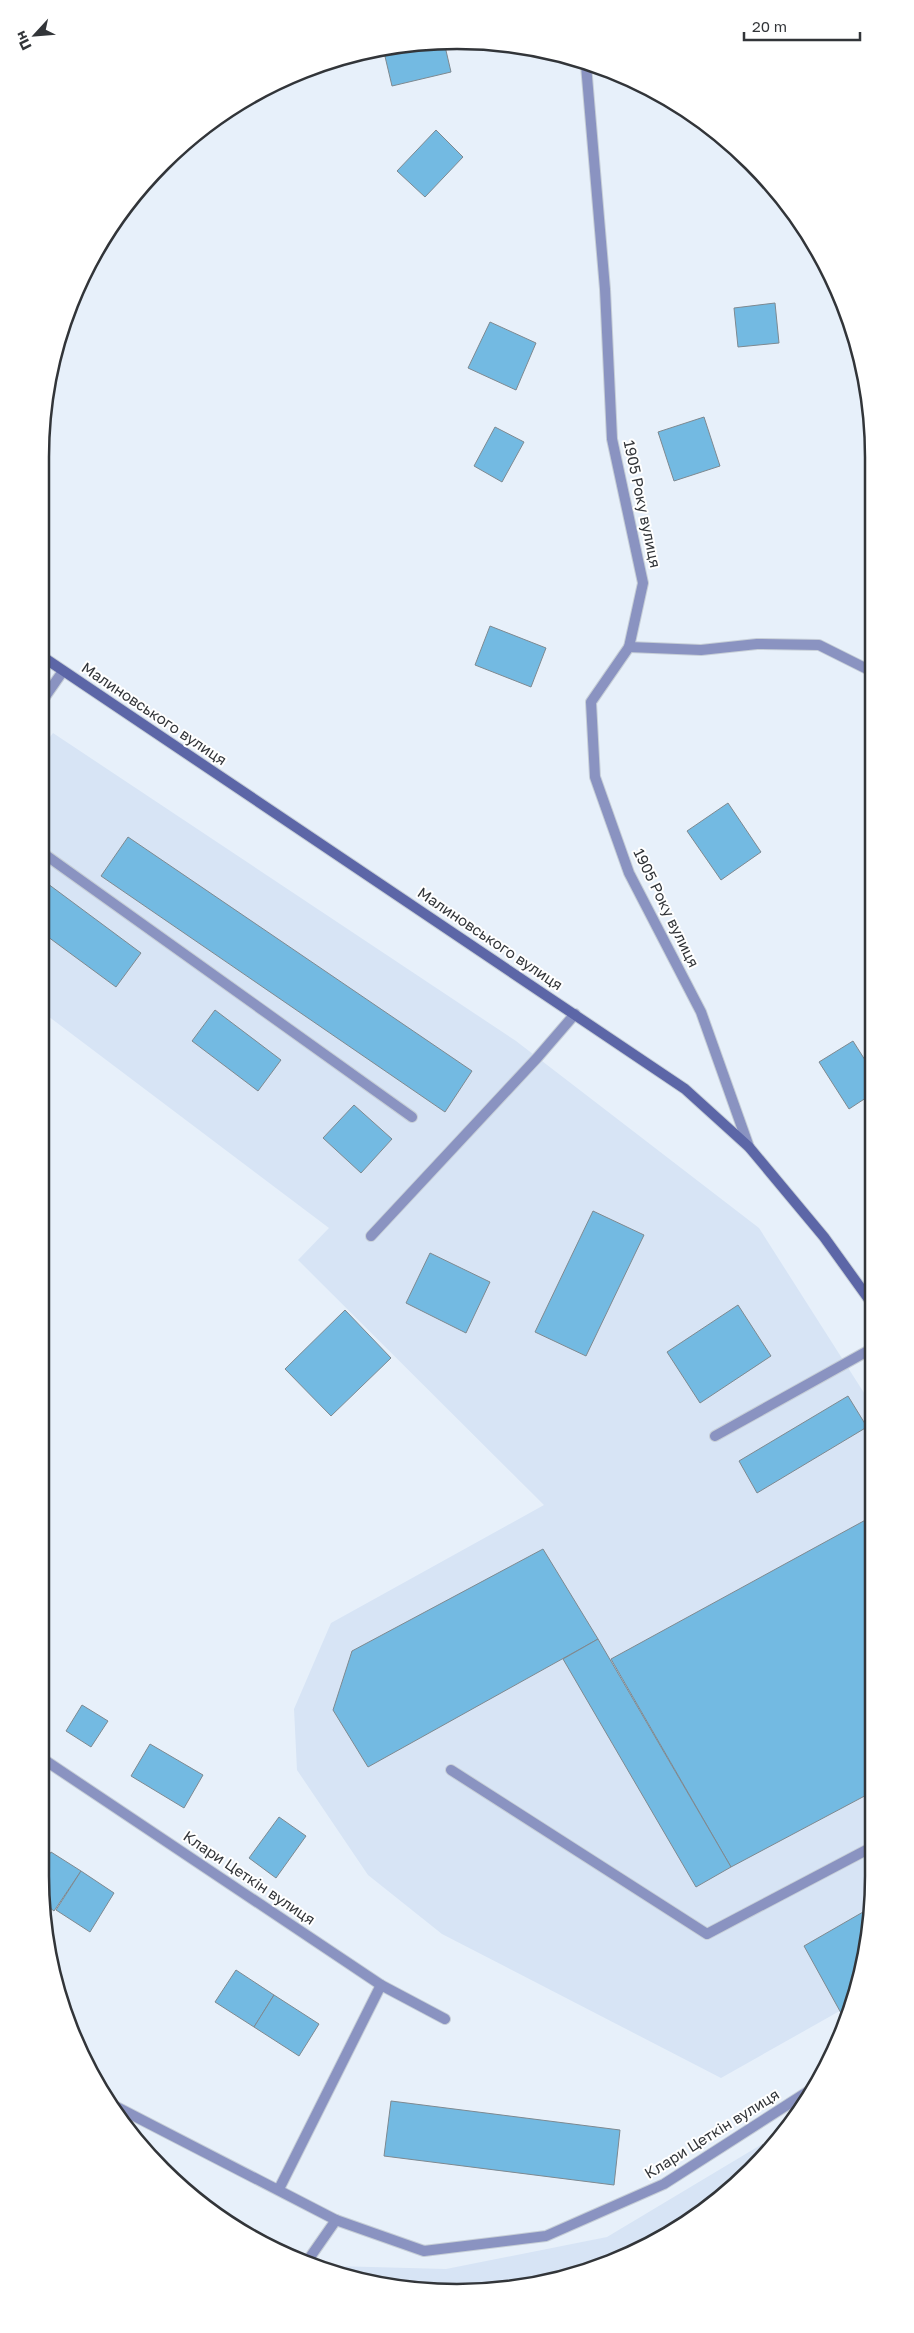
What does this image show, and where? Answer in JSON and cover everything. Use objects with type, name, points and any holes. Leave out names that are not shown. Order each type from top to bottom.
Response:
[{"type":"main road","name":"Малиновського вулиця","points":[[49,663],[685,1089],[749,1147],[824,1238],[865,1294]]},
{"type":"street","name":"1905 Року вулиця","points":[[586,70],[605,289],[612,439],[643,583],[629,647],[591,702],[595,777],[629,873],[701,1012],[749,1147]]},
{"type":"street","points":[[629,647],[701,650],[757,644],[819,645],[865,668]]},
{"type":"street","points":[[49,691],[63,671]]},
{"type":"street","points":[[49,857],[412,1117]]},
{"type":"street","points":[[371,1236],[537,1058],[575,1014]]},
{"type":"street","points":[[715,1436],[865,1352]]},
{"type":"street","name":"Клари Цеткін вулиця","points":[[49,1763],[381,1985],[445,2019]]},
{"type":"street","points":[[451,1770],[707,1934],[865,1851]]},
{"type":"street","points":[[279,2189],[381,1985]]},
{"type":"street","name":"Клари Цеткін вулиця","points":[[123,2110],[336,2220],[424,2251],[546,2236],[664,2184],[800,2096]]},
{"type":"street","points":[[310,2257],[336,2220]]},
{"type":"shaded area","points":[[53,733],[516,1041],[759,1228],[865,1394],[865,1876],[862,1929],[857,1956],[843,2009],[721,2078],[442,1934],[368,1875],[297,1770],[294,1709],[331,1623],[544,1505],[298,1260],[329,1228],[49,1017],[49,738]]},
{"type":"shaded area","points":[[768,2141],[746,2165],[726,2183],[684,2215],[638,2242],[588,2263],[510,2281],[457,2284],[404,2281],[337,2266],[446,2269],[607,2237]]},
{"type":"building","points":[[446,49],[451,72],[392,86],[385,56],[404,52]]},
{"type":"building","points":[[436,130],[463,157],[425,197],[397,171]]},
{"type":"building","points":[[775,303],[779,343],[738,347],[734,308]]},
{"type":"building","points":[[490,322],[536,343],[516,390],[468,368]]},
{"type":"building","points":[[704,417],[720,466],[674,481],[658,432]]},
{"type":"building","points":[[495,427],[524,442],[502,482],[474,466]]},
{"type":"building","points":[[490,626],[546,648],[531,687],[475,665]]},
{"type":"building","points":[[728,803],[761,852],[721,880],[687,831]]},
{"type":"building","points":[[128,837],[472,1071],[445,1112],[101,876]]},
{"type":"building","points":[[49,885],[141,953],[116,987],[49,938]]},
{"type":"building","points":[[215,1010],[281,1060],[258,1091],[192,1041]]},
{"type":"building","points":[[853,1041],[865,1060],[865,1099],[849,1109],[819,1062]]},
{"type":"building","points":[[354,1105],[392,1139],[361,1173],[323,1138]]},
{"type":"building","points":[[593,1211],[644,1235],[586,1356],[535,1332]]},
{"type":"building","points":[[430,1253],[490,1282],[466,1333],[406,1303]]},
{"type":"building","points":[[738,1305],[771,1356],[700,1403],[667,1352]]},
{"type":"building","points":[[345,1310],[391,1358],[331,1416],[285,1369]]},
{"type":"building","points":[[848,1396],[865,1424],[865,1428],[757,1493],[739,1461]]},
{"type":"building","points":[[865,1520],[865,1796],[731,1867],[611,1659]]},
{"type":"building","points":[[543,1549],[598,1639],[368,1767],[333,1710],[352,1651]]},
{"type":"building","points":[[598,1639],[731,1867],[696,1887],[563,1659]]},
{"type":"building","points":[[82,1705],[108,1721],[91,1747],[66,1731]]},
{"type":"building","points":[[150,1744],[203,1775],[184,1808],[131,1776]]},
{"type":"building","points":[[279,1817],[306,1836],[276,1878],[249,1858]]},
{"type":"building","points":[[51,1852],[81,1871],[54,1911],[50,1908],[49,1855]]},
{"type":"building","points":[[81,1871],[114,1893],[90,1932],[56,1910]]},
{"type":"building","points":[[863,1912],[857,1956],[842,2013],[841,2013],[804,1946]]},
{"type":"building","points":[[236,1970],[274,1995],[254,2027],[215,2002]]},
{"type":"building","points":[[274,1995],[319,2024],[299,2056],[254,2027]]},
{"type":"building","points":[[391,2101],[620,2130],[614,2185],[384,2156]]}]
